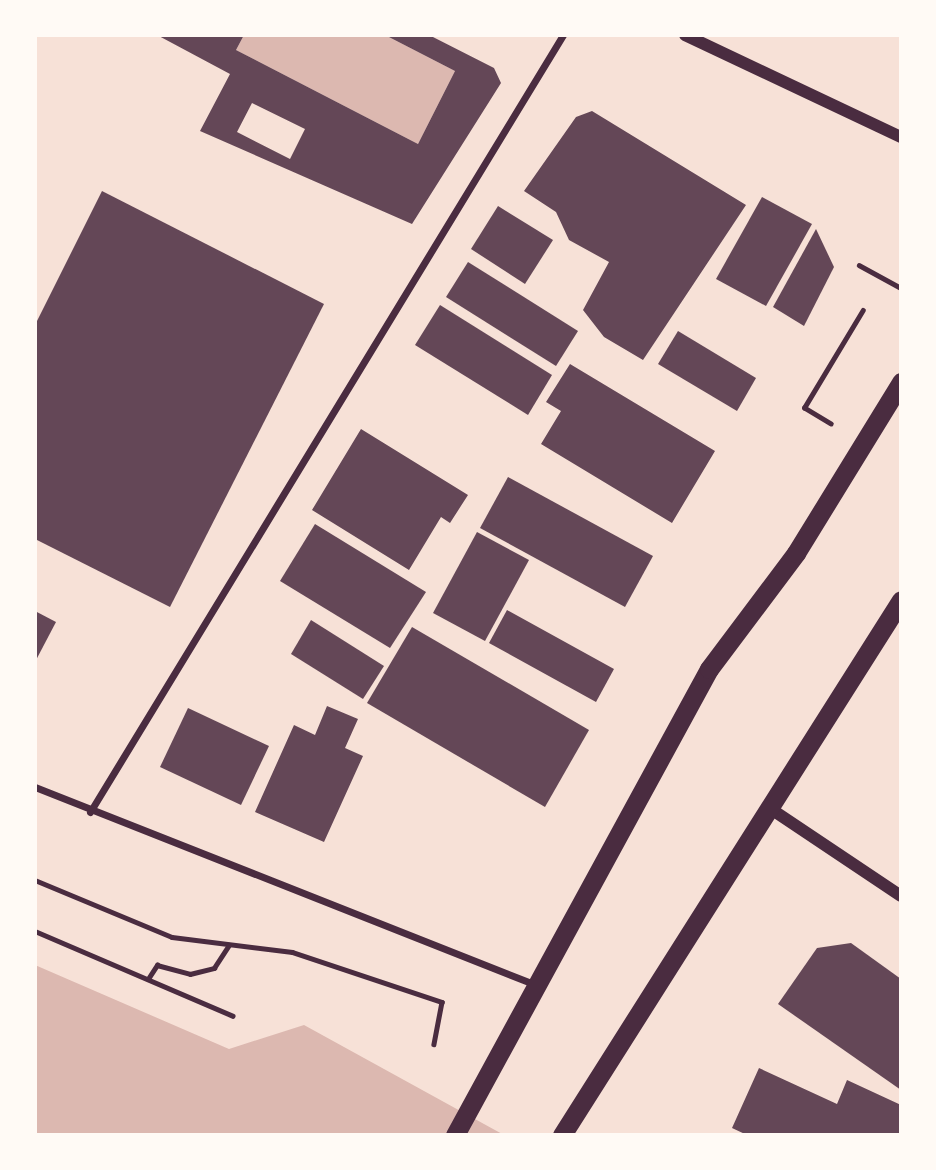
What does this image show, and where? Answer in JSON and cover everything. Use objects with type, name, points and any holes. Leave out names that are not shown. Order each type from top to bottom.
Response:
[{"type":"highway","points":[[455,1135],[540,986],[615,834],[709,669],[796,553],[901,382]]},
{"type":"highway","points":[[562,1135],[901,600]]},
{"type":"street","points":[[90,812],[563,35]]},
{"type":"street","points":[[685,35],[901,137]]},
{"type":"street","points":[[35,788],[90,812],[540,986]]},
{"type":"street","points":[[771,809],[901,896]]},
{"type":"path","points":[[859,265],[901,288]]},
{"type":"path","points":[[808,399],[863,310]]},
{"type":"path","points":[[35,880],[172,937],[292,952],[442,1002],[434,1044]]},
{"type":"path","points":[[35,931],[233,1016]]},
{"type":"path","points":[[148,979],[157,965],[190,974],[214,968],[229,944]]},
{"type":"shaded area","points":[[244,35],[385,35],[455,71],[418,144],[236,50]]},
{"type":"shaded area","points":[[35,965],[229,1049],[304,1025],[504,1135],[35,1135]]},
{"type":"building","points":[[157,35],[244,35],[236,50],[418,144],[455,71],[385,35],[429,35],[494,68],[501,83],[412,224],[200,131],[230,74]],"holes":[[[252,103],[305,129],[290,159],[237,132]]]},
{"type":"building","points":[[592,111],[746,205],[643,360],[604,337],[583,310],[609,262],[569,240],[556,212],[524,191],[576,117]]},
{"type":"building","points":[[102,191],[324,304],[170,607],[35,539],[35,325]]},
{"type":"building","points":[[762,197],[812,224],[766,306],[716,279]]},
{"type":"building","points":[[498,206],[553,240],[525,284],[471,249]]},
{"type":"building","points":[[816,229],[834,267],[804,326],[773,307]]},
{"type":"building","points":[[468,262],[578,331],[556,366],[446,297]]},
{"type":"building","points":[[440,305],[552,375],[528,415],[415,345]]},
{"type":"building","points":[[678,331],[756,378],[737,411],[658,364]]},
{"type":"building","points":[[570,364],[715,451],[672,523],[541,444],[561,411],[546,402]]},
{"type":"building","points":[[361,429],[468,495],[450,523],[441,517],[409,570],[312,510]]},
{"type":"building","points":[[508,477],[653,556],[625,607],[480,528]]},
{"type":"building","points":[[315,524],[426,592],[390,648],[280,581]]},
{"type":"building","points":[[477,532],[529,560],[485,641],[433,613]]},
{"type":"building","points":[[507,610],[614,669],[596,702],[489,643]]},
{"type":"building","points":[[35,611],[56,622],[35,662]]},
{"type":"building","points":[[311,620],[384,666],[363,699],[291,654]]},
{"type":"building","points":[[412,627],[589,730],[545,807],[367,703]]},
{"type":"building","points":[[327,706],[358,719],[345,748],[363,756],[324,842],[255,812],[294,725],[315,735]]},
{"type":"building","points":[[188,708],[269,746],[241,805],[160,767]]},
{"type":"building","points":[[851,943],[901,979],[901,1090],[778,1004],[817,948]]},
{"type":"building","points":[[759,1068],[837,1104],[847,1080],[901,1105],[901,1135],[747,1135],[732,1128]]}]
